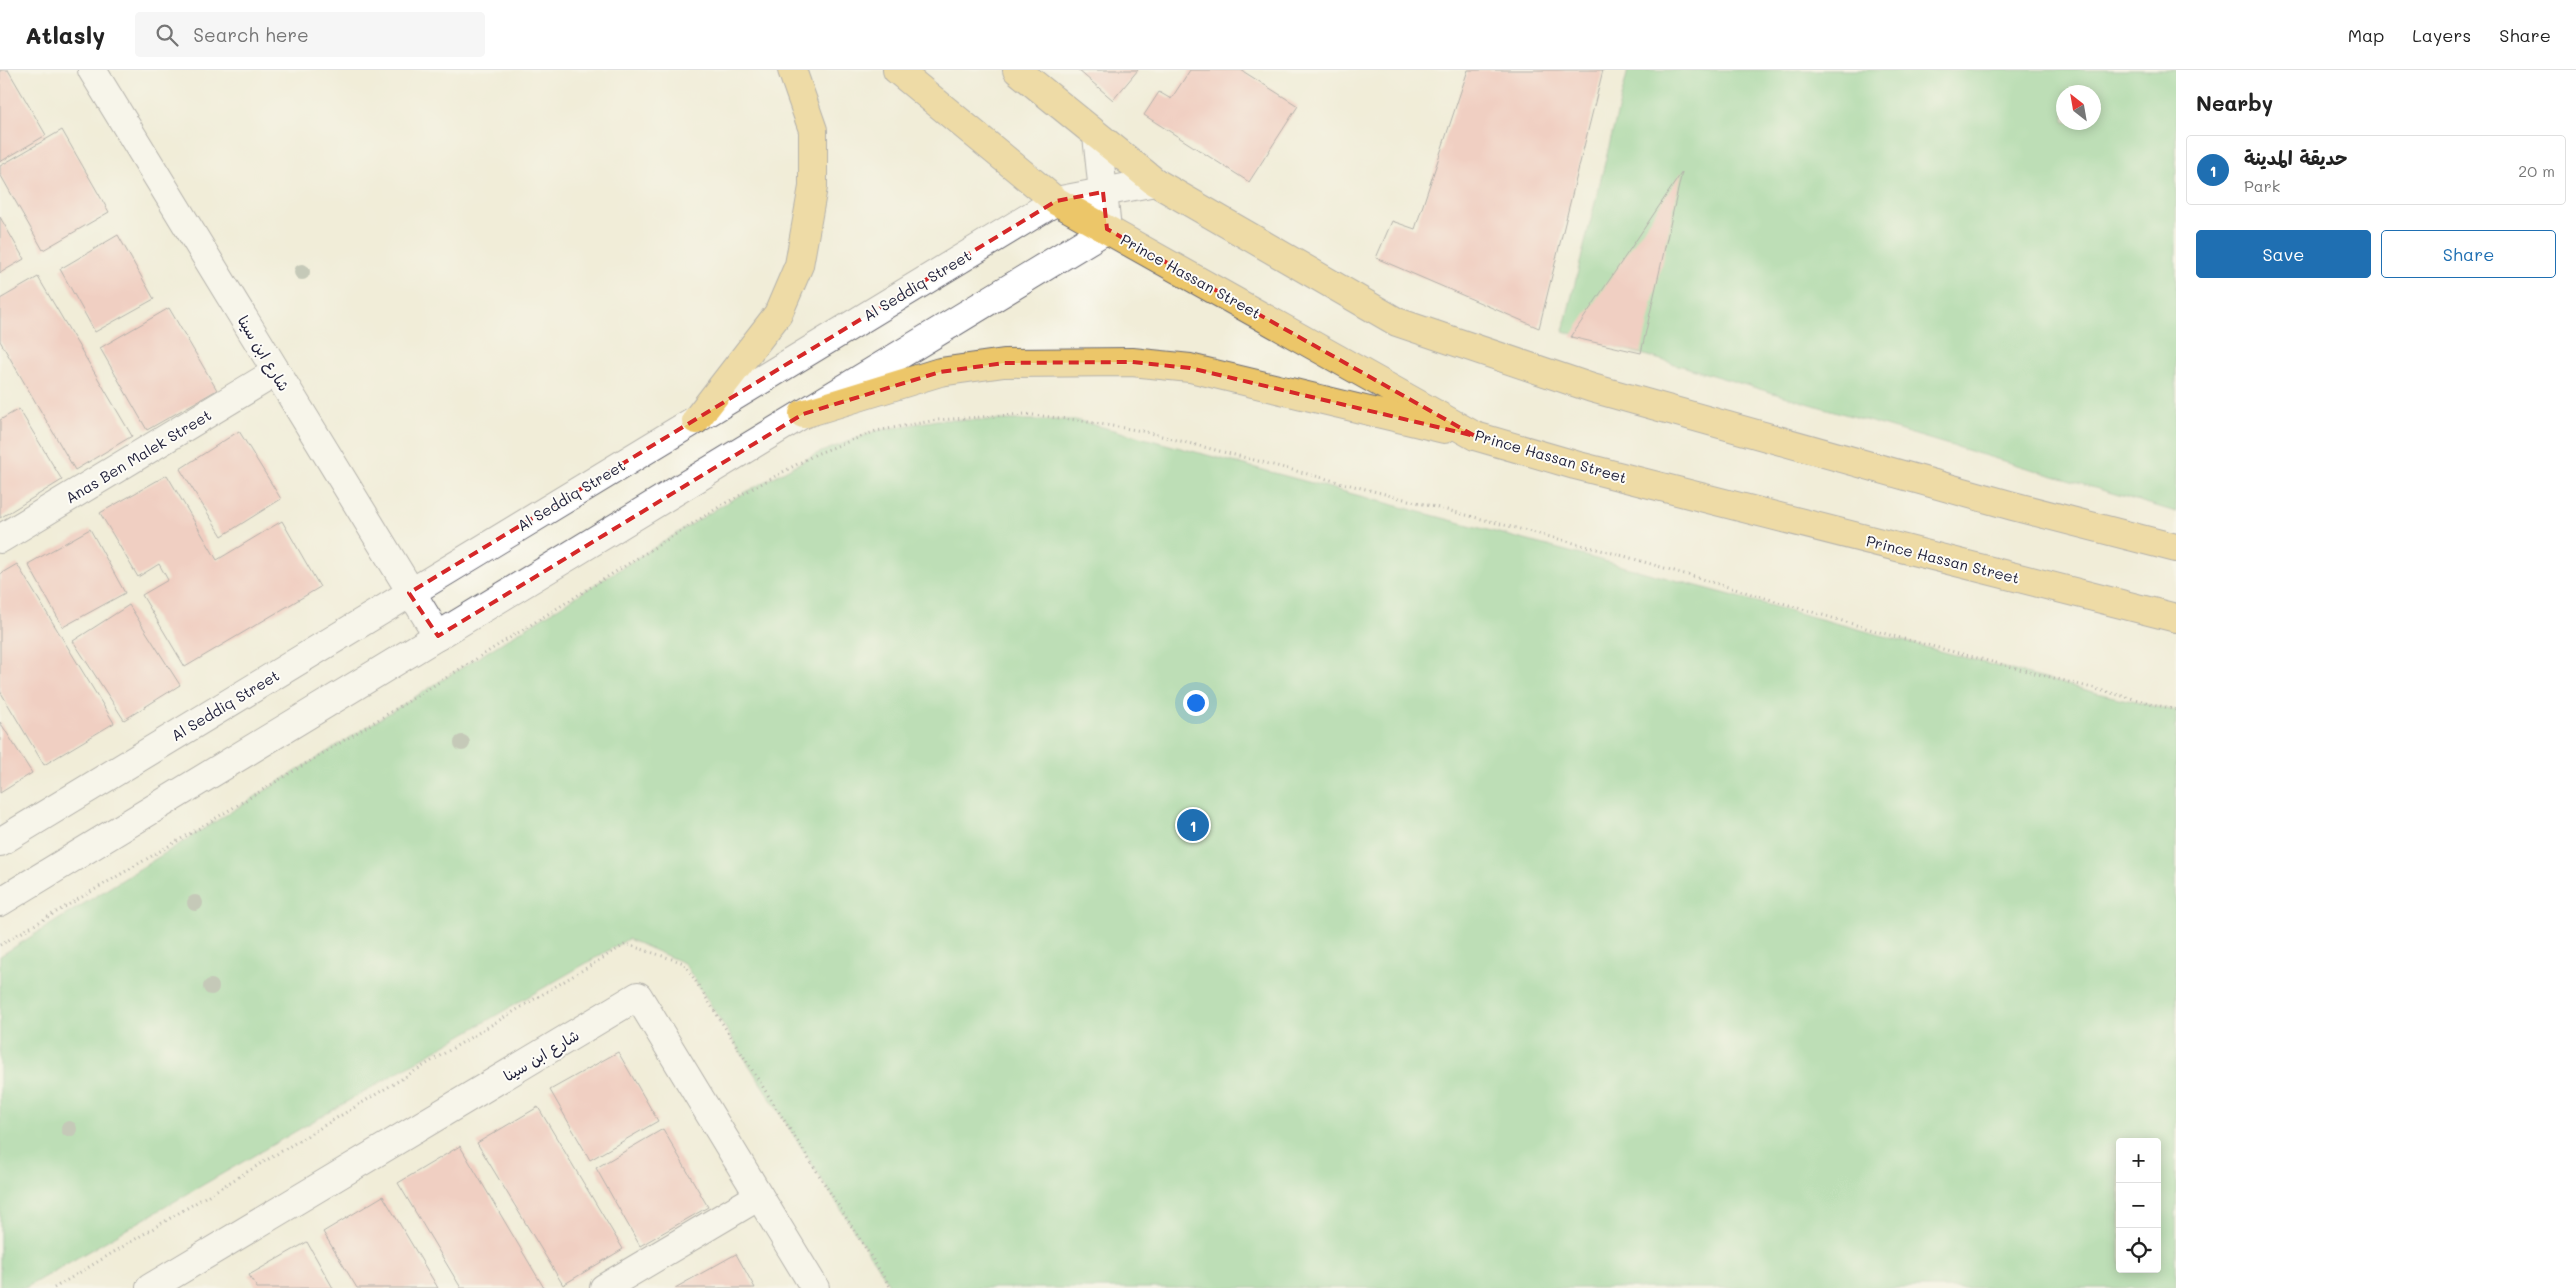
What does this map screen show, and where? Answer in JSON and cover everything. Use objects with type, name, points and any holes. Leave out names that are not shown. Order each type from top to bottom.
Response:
[{"type":"main road","points":[[696,420],[778,314],[799,265],[813,187],[812,130],[792,70]]},
{"type":"main road","name":"Prince Hassan Street","points":[[897,70],[1056,201],[1476,436],[1584,467],[2176,618]]},
{"type":"main road","points":[[1017,70],[1155,182],[1397,322],[1592,388],[2013,506],[2176,548]]},
{"type":"main road","points":[[802,414],[940,372],[1004,363],[1132,362],[1190,368],[1476,436]]},
{"type":"street","name":"شارع ابن سينا","points":[[92,70],[409,592],[438,636]]},
{"type":"street","points":[[0,902],[1108,229],[1097,136]]},
{"type":"street","name":"Al Seddiq Street","points":[[0,842],[1056,201],[1155,182]]},
{"type":"street","name":"Anas Ben Malek Street","points":[[0,539],[276,372]]},
{"type":"street","name":"شارع ابن سينا","points":[[150,1288],[638,996],[815,1288]]},
{"type":"street","points":[[604,1288],[759,1196]]},
{"type":"path","points":[[0,945],[208,823],[404,704],[724,504],[816,454],[876,431],[937,420],[1025,414],[1076,420],[1142,432],[1624,556],[1893,636],[2176,710]]},
{"type":"highlighted area","points":[[1103,192],[1107,229],[1475,436],[1190,368],[1132,362],[1004,363],[940,372],[803,414],[438,636],[409,593],[1056,201]]},
{"type":"green space","points":[[1628,70],[2176,70],[2176,512],[1563,331]]},
{"type":"green space","points":[[937,420],[1076,420],[2101,694],[2176,711],[2176,1288],[891,1288],[684,963],[628,939],[25,1288],[0,1288],[0,956],[724,504],[816,454],[876,431]]},
{"type":"building","points":[[0,70],[8,70],[46,135],[0,162]]},
{"type":"building","points":[[1078,70],[1138,70],[1113,100]]},
{"type":"building","points":[[1190,70],[1241,70],[1298,106],[1249,182],[1144,115],[1159,92],[1171,99]]},
{"type":"building","points":[[1468,70],[1603,70],[1539,328],[1376,258],[1392,221],[1415,229]]},
{"type":"building","points":[[62,130],[109,212],[43,250],[0,174],[0,166]]},
{"type":"building","points":[[1682,172],[1641,353],[1571,337]]},
{"type":"building","points":[[0,217],[24,259],[0,273]]},
{"type":"building","points":[[118,235],[154,299],[95,332],[60,269]]},
{"type":"building","points":[[38,277],[132,436],[75,470],[0,341],[0,299]]},
{"type":"building","points":[[169,308],[217,390],[147,430],[100,348]]},
{"type":"building","points":[[19,409],[62,480],[0,518],[0,420]]},
{"type":"building","points":[[239,431],[281,499],[222,536],[180,469]]},
{"type":"building","points":[[167,475],[217,560],[282,521],[320,587],[185,667],[142,595],[168,580],[159,564],[138,577],[100,513]]},
{"type":"building","points":[[90,529],[125,593],[63,627],[28,564]]},
{"type":"building","points":[[17,564],[114,723],[44,765],[0,691],[0,574]]},
{"type":"building","points":[[129,605],[180,685],[124,720],[73,641]]},
{"type":"building","points":[[0,722],[32,773],[0,793]]},
{"type":"building","points":[[618,1052],[658,1121],[590,1160],[550,1090]]},
{"type":"building","points":[[538,1107],[623,1249],[563,1285],[477,1143]]},
{"type":"building","points":[[663,1129],[708,1207],[640,1246],[596,1168]]},
{"type":"building","points":[[460,1146],[544,1288],[461,1288],[398,1183]]},
{"type":"building","points":[[383,1196],[438,1288],[357,1288],[323,1232]]},
{"type":"building","points":[[307,1242],[333,1288],[257,1288],[249,1275]]},
{"type":"building","points":[[736,1254],[755,1288],[675,1288]]},
{"type":"place","name":"حديقة المدينة","points":[[1193,825]]}]
